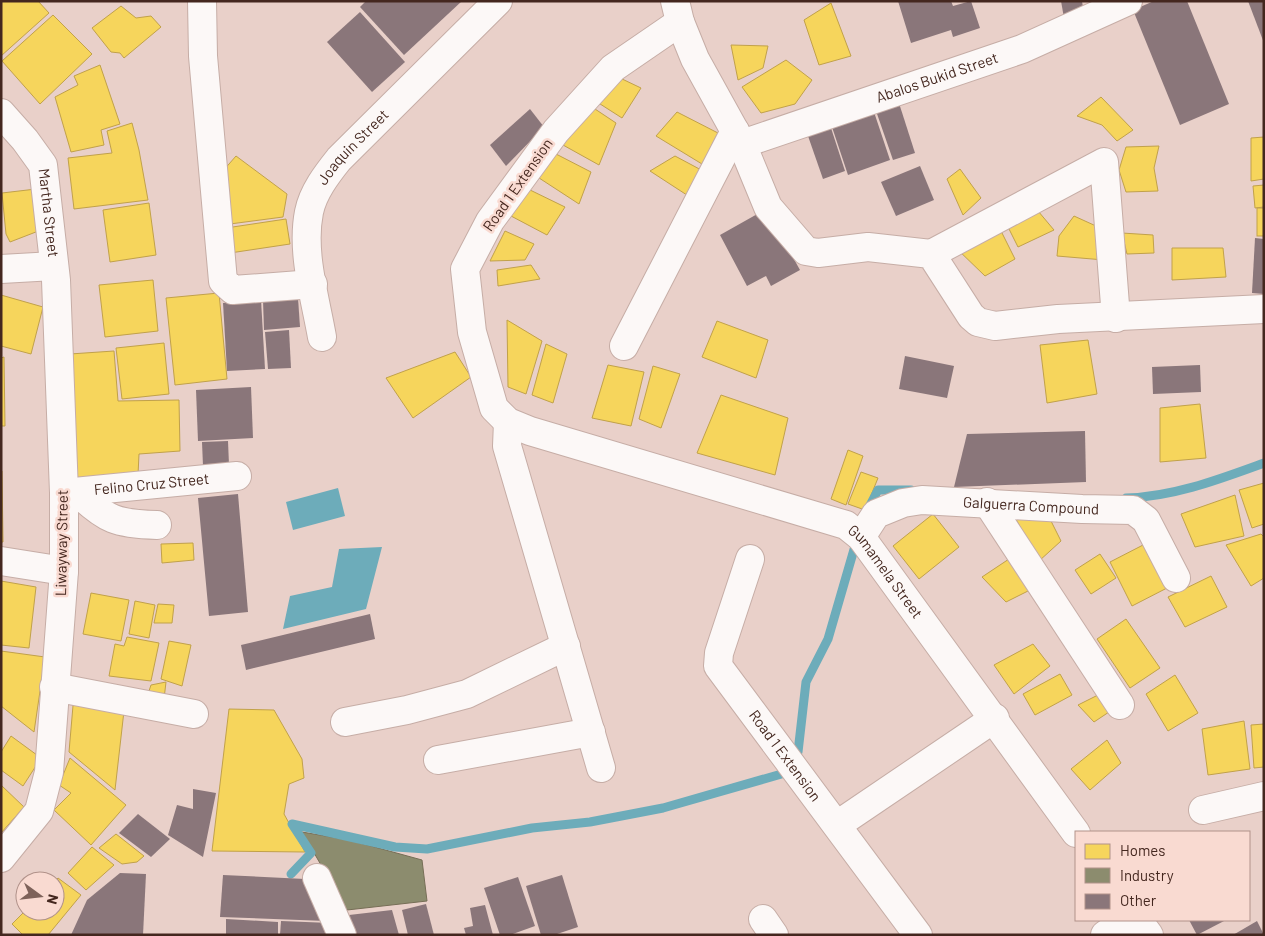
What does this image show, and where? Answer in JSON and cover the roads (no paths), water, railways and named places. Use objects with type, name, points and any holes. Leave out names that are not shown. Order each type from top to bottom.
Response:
[{"type":"street","points":[[202,1],[203,56],[223,281],[233,290],[313,284]]},
{"type":"street","name":"Joaquin Street","points":[[322,337],[306,239],[309,210],[322,181],[339,158],[498,1]]},
{"type":"street","name":"Abalos Bukid Street","points":[[738,138],[1022,50],[1128,1]]},
{"type":"street","points":[[677,12],[695,59],[738,138],[768,207],[806,251],[818,253],[868,247],[931,254],[1104,162],[1116,318]]},
{"type":"street","name":"Road 1 Extension","points":[[508,422],[494,408],[472,332],[465,269],[490,221],[556,131],[613,68],[677,12]]},
{"type":"street","name":"Martha Street","points":[[1,113],[25,140],[43,165],[54,266]]},
{"type":"street","points":[[624,346],[738,138]]},
{"type":"street","points":[[931,254],[971,316],[978,322],[995,326],[1058,319],[1116,318],[1264,309]]},
{"type":"street","points":[[1,269],[54,266]]},
{"type":"street","name":"Liwayway Street","points":[[1,858],[39,812],[49,772],[70,492],[54,266]]},
{"type":"street","points":[[508,422],[507,446],[601,768]]},
{"type":"street","name":"Gumamela Street","points":[[508,422],[530,431],[846,525],[861,537],[954,666],[995,718],[1075,832]]},
{"type":"street","name":"Felino Cruz Street","points":[[70,492],[237,476]]},
{"type":"street","points":[[70,492],[103,516],[132,525],[157,525]]},
{"type":"street","name":"Galguerra Compound","points":[[861,537],[876,514],[903,503],[922,500],[1133,510],[1146,520],[1176,578]]},
{"type":"street","points":[[987,502],[1120,705]]},
{"type":"street","name":"Road 1 Extension","points":[[750,559],[719,653],[718,666],[918,935]]},
{"type":"street","points":[[1,561],[64,571]]},
{"type":"street","points":[[345,722],[406,710],[467,694],[566,646]]},
{"type":"street","points":[[54,687],[194,714]]},
{"type":"street","points":[[837,825],[995,718]]},
{"type":"street","points":[[438,760],[591,732]]},
{"type":"street","points":[[1203,810],[1264,796]]},
{"type":"street","points":[[317,878],[342,935]]},
{"type":"street","points":[[1105,935],[1125,921]]},
{"type":"street","points":[[1139,921],[1149,935]]},
{"type":"water","points":[[338,488],[345,516],[293,530],[286,502]]},
{"type":"water","points":[[382,547],[366,609],[283,629],[290,596],[332,587],[339,549]]},
{"type":"waterway","points":[[1126,498],[1179,491],[1264,463]]},
{"type":"waterway","points":[[867,511],[878,490],[911,490]]},
{"type":"waterway","points":[[798,752],[806,682],[828,639],[855,546]]},
{"type":"waterway","points":[[291,874],[311,853],[292,824],[395,847],[427,849],[532,828],[590,822],[663,808],[785,773]]}]
